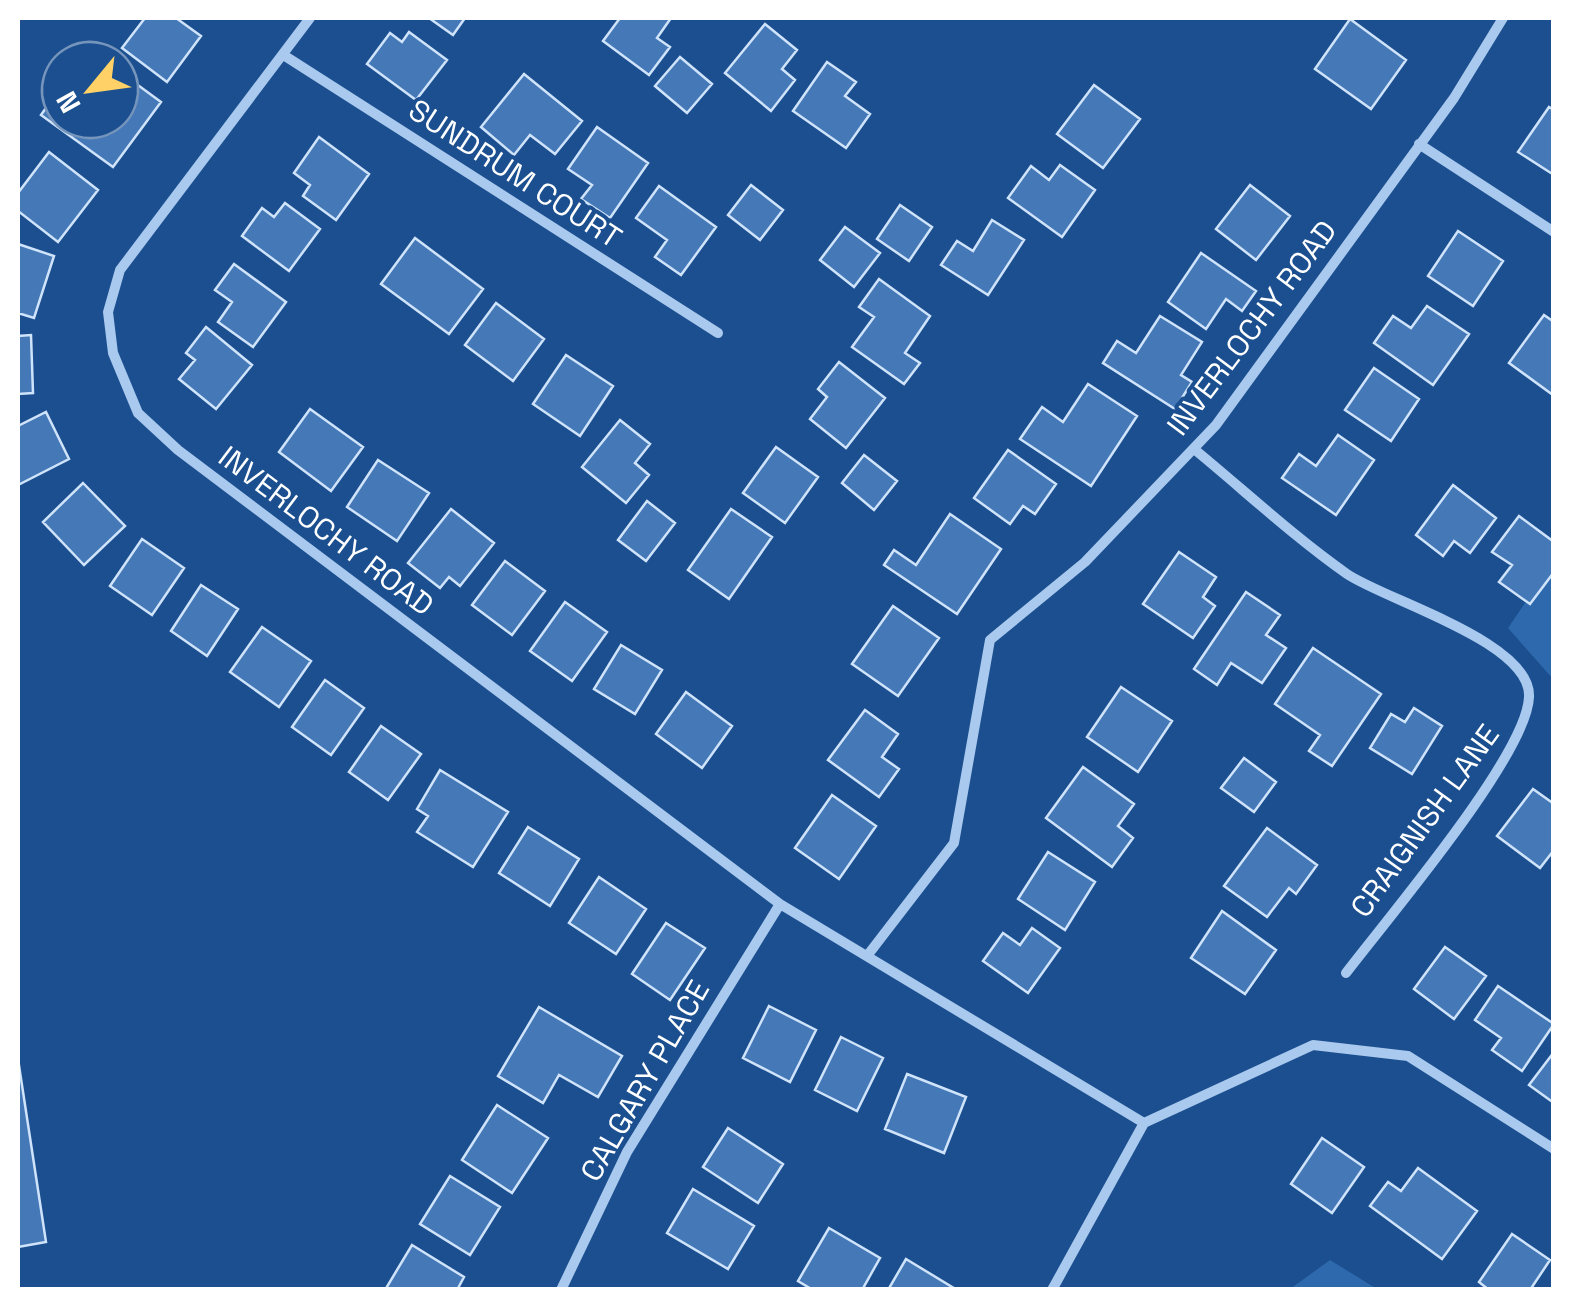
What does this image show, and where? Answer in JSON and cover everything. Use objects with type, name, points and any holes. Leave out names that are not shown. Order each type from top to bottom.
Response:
[{"type":"street","name":"INVERLOCHY ROAD","points":[[310,18],[120,270],[108,312],[113,353],[138,414],[178,450],[780,904],[1144,1123]]},
{"type":"street","name":"INVERLOCHY ROAD","points":[[867,956],[954,843],[990,640],[1085,562],[1216,425],[1454,98],[1504,18]]},
{"type":"street","name":"SUNDRUM COURT","points":[[285,56],[718,333]]},
{"type":"street","points":[[1419,144],[1554,232]]},
{"type":"street","name":"CRAIGNISH LANE","points":[[1194,448],[1349,576],[1478,638],[1520,670],[1530,694],[1523,728],[1491,780],[1346,973]]},
{"type":"street","name":"CALGARY PLACE","points":[[561,1290],[626,1152],[780,904]]},
{"type":"street","points":[[1052,1290],[1144,1123],[1313,1045],[1408,1056],[1554,1149]]},
{"type":"shaded area","points":[[1553,562],[1553,679],[1508,628]]},
{"type":"shaded area","points":[[1330,1260],[1377,1289],[1290,1289]]},
{"type":"building","points":[[145,18],[176,18],[201,36],[167,82],[140,62],[140,40],[128,40]]},
{"type":"building","points":[[429,18],[465,18],[453,35]]},
{"type":"building","points":[[620,18],[671,18],[657,38],[670,47],[649,75],[603,41]]},
{"type":"building","points":[[1350,19],[1406,60],[1371,109],[1315,69]]},
{"type":"building","points":[[765,24],[797,50],[782,69],[795,80],[771,111],[725,73]]},
{"type":"building","points":[[409,32],[447,60],[416,100],[367,64],[390,33],[402,42]]},
{"type":"building","points":[[680,57],[712,84],[687,113],[655,86]]},
{"type":"building","points":[[827,62],[856,82],[845,96],[870,114],[846,148],[793,111]]},
{"type":"building","points":[[524,74],[582,121],[555,154],[530,135],[514,155],[481,127]]},
{"type":"building","points":[[1094,85],[1140,119],[1103,168],[1057,134]]},
{"type":"building","points":[[140,87],[161,102],[140,130]]},
{"type":"building","points":[[1549,107],[1554,110],[1554,175],[1518,152]]},
{"type":"building","points":[[597,127],[648,163],[610,218],[581,199],[592,185],[568,169]]},
{"type":"building","points":[[319,137],[369,174],[336,220],[303,196],[310,185],[294,173]]},
{"type":"building","points":[[76,140],[133,140],[113,167]]},
{"type":"building","points":[[49,152],[98,190],[58,242],[18,211],[18,193]]},
{"type":"building","points":[[1060,165],[1095,190],[1062,237],[1008,198],[1031,166],[1049,180]]},
{"type":"building","points":[[751,185],[783,210],[760,240],[728,215]]},
{"type":"building","points":[[1250,185],[1290,216],[1256,260],[1216,229]]},
{"type":"building","points":[[659,186],[716,227],[681,275],[655,257],[667,240],[636,218]]},
{"type":"building","points":[[285,203],[320,229],[289,271],[242,236],[262,208],[274,217]]},
{"type":"building","points":[[900,205],[932,227],[909,261],[877,239]]},
{"type":"building","points":[[992,220],[1024,240],[988,295],[941,265],[957,241],[973,251]]},
{"type":"building","points":[[845,227],[880,253],[854,287],[820,260]]},
{"type":"building","points":[[1458,231],[1503,261],[1473,306],[1428,276]]},
{"type":"building","points":[[415,238],[483,289],[449,334],[381,284]]},
{"type":"building","points":[[18,244],[54,256],[34,318],[18,313]]},
{"type":"building","points":[[1201,253],[1256,291],[1242,311],[1226,299],[1206,329],[1168,302]]},
{"type":"building","points":[[234,264],[286,302],[253,347],[218,322],[232,302],[215,290]]},
{"type":"building","points":[[879,279],[930,316],[905,353],[920,363],[904,384],[852,347],[874,317],[859,307]]},
{"type":"building","points":[[496,303],[544,339],[513,381],[465,345]]},
{"type":"building","points":[[1427,306],[1469,334],[1433,385],[1374,343],[1393,316],[1411,328]]},
{"type":"building","points":[[1544,315],[1554,322],[1553,395],[1509,363]]},
{"type":"building","points":[[1160,316],[1202,342],[1181,375],[1192,382],[1175,409],[1103,363],[1117,341],[1136,353]]},
{"type":"building","points":[[206,327],[252,365],[216,409],[179,379],[195,360],[186,353]]},
{"type":"building","points":[[31,335],[33,393],[18,394],[18,336]]},
{"type":"building","points":[[566,355],[613,386],[580,436],[533,404]]},
{"type":"building","points":[[839,362],[885,398],[846,448],[810,419],[827,397],[818,389]]},
{"type":"building","points":[[1374,368],[1419,399],[1391,441],[1345,410]]},
{"type":"building","points":[[1088,384],[1137,416],[1091,486],[1020,439],[1042,407],[1063,422]]},
{"type":"building","points":[[310,409],[363,447],[331,491],[279,452]]},
{"type":"building","points":[[46,412],[69,459],[18,485],[18,426]]},
{"type":"building","points":[[620,420],[650,444],[635,463],[649,475],[626,503],[582,467]]},
{"type":"building","points":[[1338,435],[1374,460],[1336,515],[1282,478],[1299,454],[1316,466]]},
{"type":"building","points":[[776,447],[818,477],[785,523],[743,493]]},
{"type":"building","points":[[1008,450],[1056,484],[1035,514],[1023,506],[1010,524],[974,498]]},
{"type":"building","points":[[864,455],[897,481],[874,510],[842,483]]},
{"type":"building","points":[[378,460],[429,493],[397,541],[347,507]]},
{"type":"building","points":[[83,483],[125,526],[84,565],[43,522]]},
{"type":"building","points":[[1453,485],[1496,518],[1470,553],[1454,541],[1443,556],[1416,535]]},
{"type":"building","points":[[647,501],[675,523],[646,561],[618,540]]},
{"type":"building","points":[[451,509],[494,543],[460,586],[449,577],[440,588],[408,563]]},
{"type":"building","points":[[731,509],[772,537],[729,599],[688,570]]},
{"type":"building","points":[[950,514],[1001,549],[957,614],[884,565],[894,550],[916,565]]},
{"type":"building","points":[[1519,516],[1554,542],[1554,572],[1530,604],[1499,582],[1512,565],[1492,552]]},
{"type":"building","points":[[142,539],[184,568],[152,615],[110,586]]},
{"type":"building","points":[[1179,552],[1216,577],[1203,597],[1215,606],[1193,638],[1143,604]]},
{"type":"building","points":[[505,561],[545,591],[512,635],[472,605]]},
{"type":"building","points":[[201,585],[238,609],[207,656],[171,631]]},
{"type":"building","points":[[1246,592],[1280,615],[1266,635],[1286,648],[1262,683],[1231,663],[1217,685],[1194,669]]},
{"type":"building","points":[[565,602],[607,632],[572,681],[530,651]]},
{"type":"building","points":[[893,606],[939,638],[898,696],[852,664]]},
{"type":"building","points":[[262,627],[311,661],[279,707],[230,672]]},
{"type":"building","points":[[621,645],[662,670],[635,714],[594,689]]},
{"type":"building","points":[[1313,648],[1381,694],[1332,766],[1309,751],[1320,735],[1275,704]]},
{"type":"building","points":[[325,680],[364,708],[331,755],[292,727]]},
{"type":"building","points":[[1121,687],[1172,721],[1138,772],[1087,737]]},
{"type":"building","points":[[686,692],[732,726],[702,768],[656,734]]},
{"type":"building","points":[[1414,708],[1442,726],[1412,774],[1370,748],[1391,714],[1405,722]]},
{"type":"building","points":[[865,710],[898,734],[882,757],[899,769],[879,797],[828,760]]},
{"type":"building","points":[[381,726],[421,754],[388,800],[349,772]]},
{"type":"building","points":[[1244,758],[1276,782],[1254,812],[1221,788]]},
{"type":"building","points":[[1083,767],[1134,804],[1118,826],[1133,838],[1112,867],[1046,818]]},
{"type":"building","points":[[440,770],[508,812],[473,867],[417,832],[428,816],[417,809]]},
{"type":"building","points":[[1533,789],[1554,804],[1554,850],[1540,868],[1497,836]]},
{"type":"building","points":[[832,795],[876,826],[839,879],[795,848]]},
{"type":"building","points":[[528,827],[579,859],[550,906],[499,873]]},
{"type":"building","points":[[1267,828],[1317,865],[1296,894],[1289,888],[1267,917],[1224,886]]},
{"type":"building","points":[[1048,852],[1095,882],[1065,930],[1018,899]]},
{"type":"building","points":[[599,877],[646,909],[616,954],[569,923]]},
{"type":"building","points":[[1222,911],[1276,950],[1245,994],[1191,958]]},
{"type":"building","points":[[666,923],[705,948],[670,1000],[632,974]]},
{"type":"building","points":[[1032,928],[1060,948],[1028,993],[983,961],[1003,933],[1020,945]]},
{"type":"building","points":[[1445,947],[1486,976],[1454,1019],[1414,989]]},
{"type":"building","points":[[1498,986],[1554,1024],[1522,1071],[1492,1050],[1501,1038],[1475,1020]]},
{"type":"building","points":[[769,1006],[816,1030],[790,1082],[743,1058]]},
{"type":"building","points":[[539,1007],[622,1056],[598,1097],[559,1075],[543,1103],[498,1076]]},
{"type":"building","points":[[841,1037],[883,1058],[857,1111],[815,1090]]},
{"type":"building","points":[[1554,1052],[1554,1103],[1529,1085]]},
{"type":"building","points":[[18,1059],[46,1242],[18,1247]]},
{"type":"building","points":[[907,1074],[966,1097],[944,1153],[885,1129]]},
{"type":"building","points":[[497,1105],[548,1138],[512,1193],[462,1160]]},
{"type":"building","points":[[728,1128],[783,1164],[758,1203],[703,1167]]},
{"type":"building","points":[[1322,1138],[1364,1167],[1332,1213],[1291,1184]]},
{"type":"building","points":[[1418,1168],[1477,1211],[1442,1259],[1370,1206],[1388,1182],[1401,1191]]},
{"type":"building","points":[[450,1176],[500,1207],[470,1255],[420,1224]]},
{"type":"building","points":[[693,1189],[754,1226],[728,1269],[667,1233]]},
{"type":"building","points":[[829,1228],[880,1258],[862,1290],[813,1290],[798,1281]]},
{"type":"building","points":[[1512,1234],[1550,1260],[1530,1290],[1489,1290],[1479,1282]]},
{"type":"building","points":[[412,1245],[464,1277],[457,1290],[385,1290]]},
{"type":"building","points":[[906,1259],[957,1290],[888,1290]]}]
